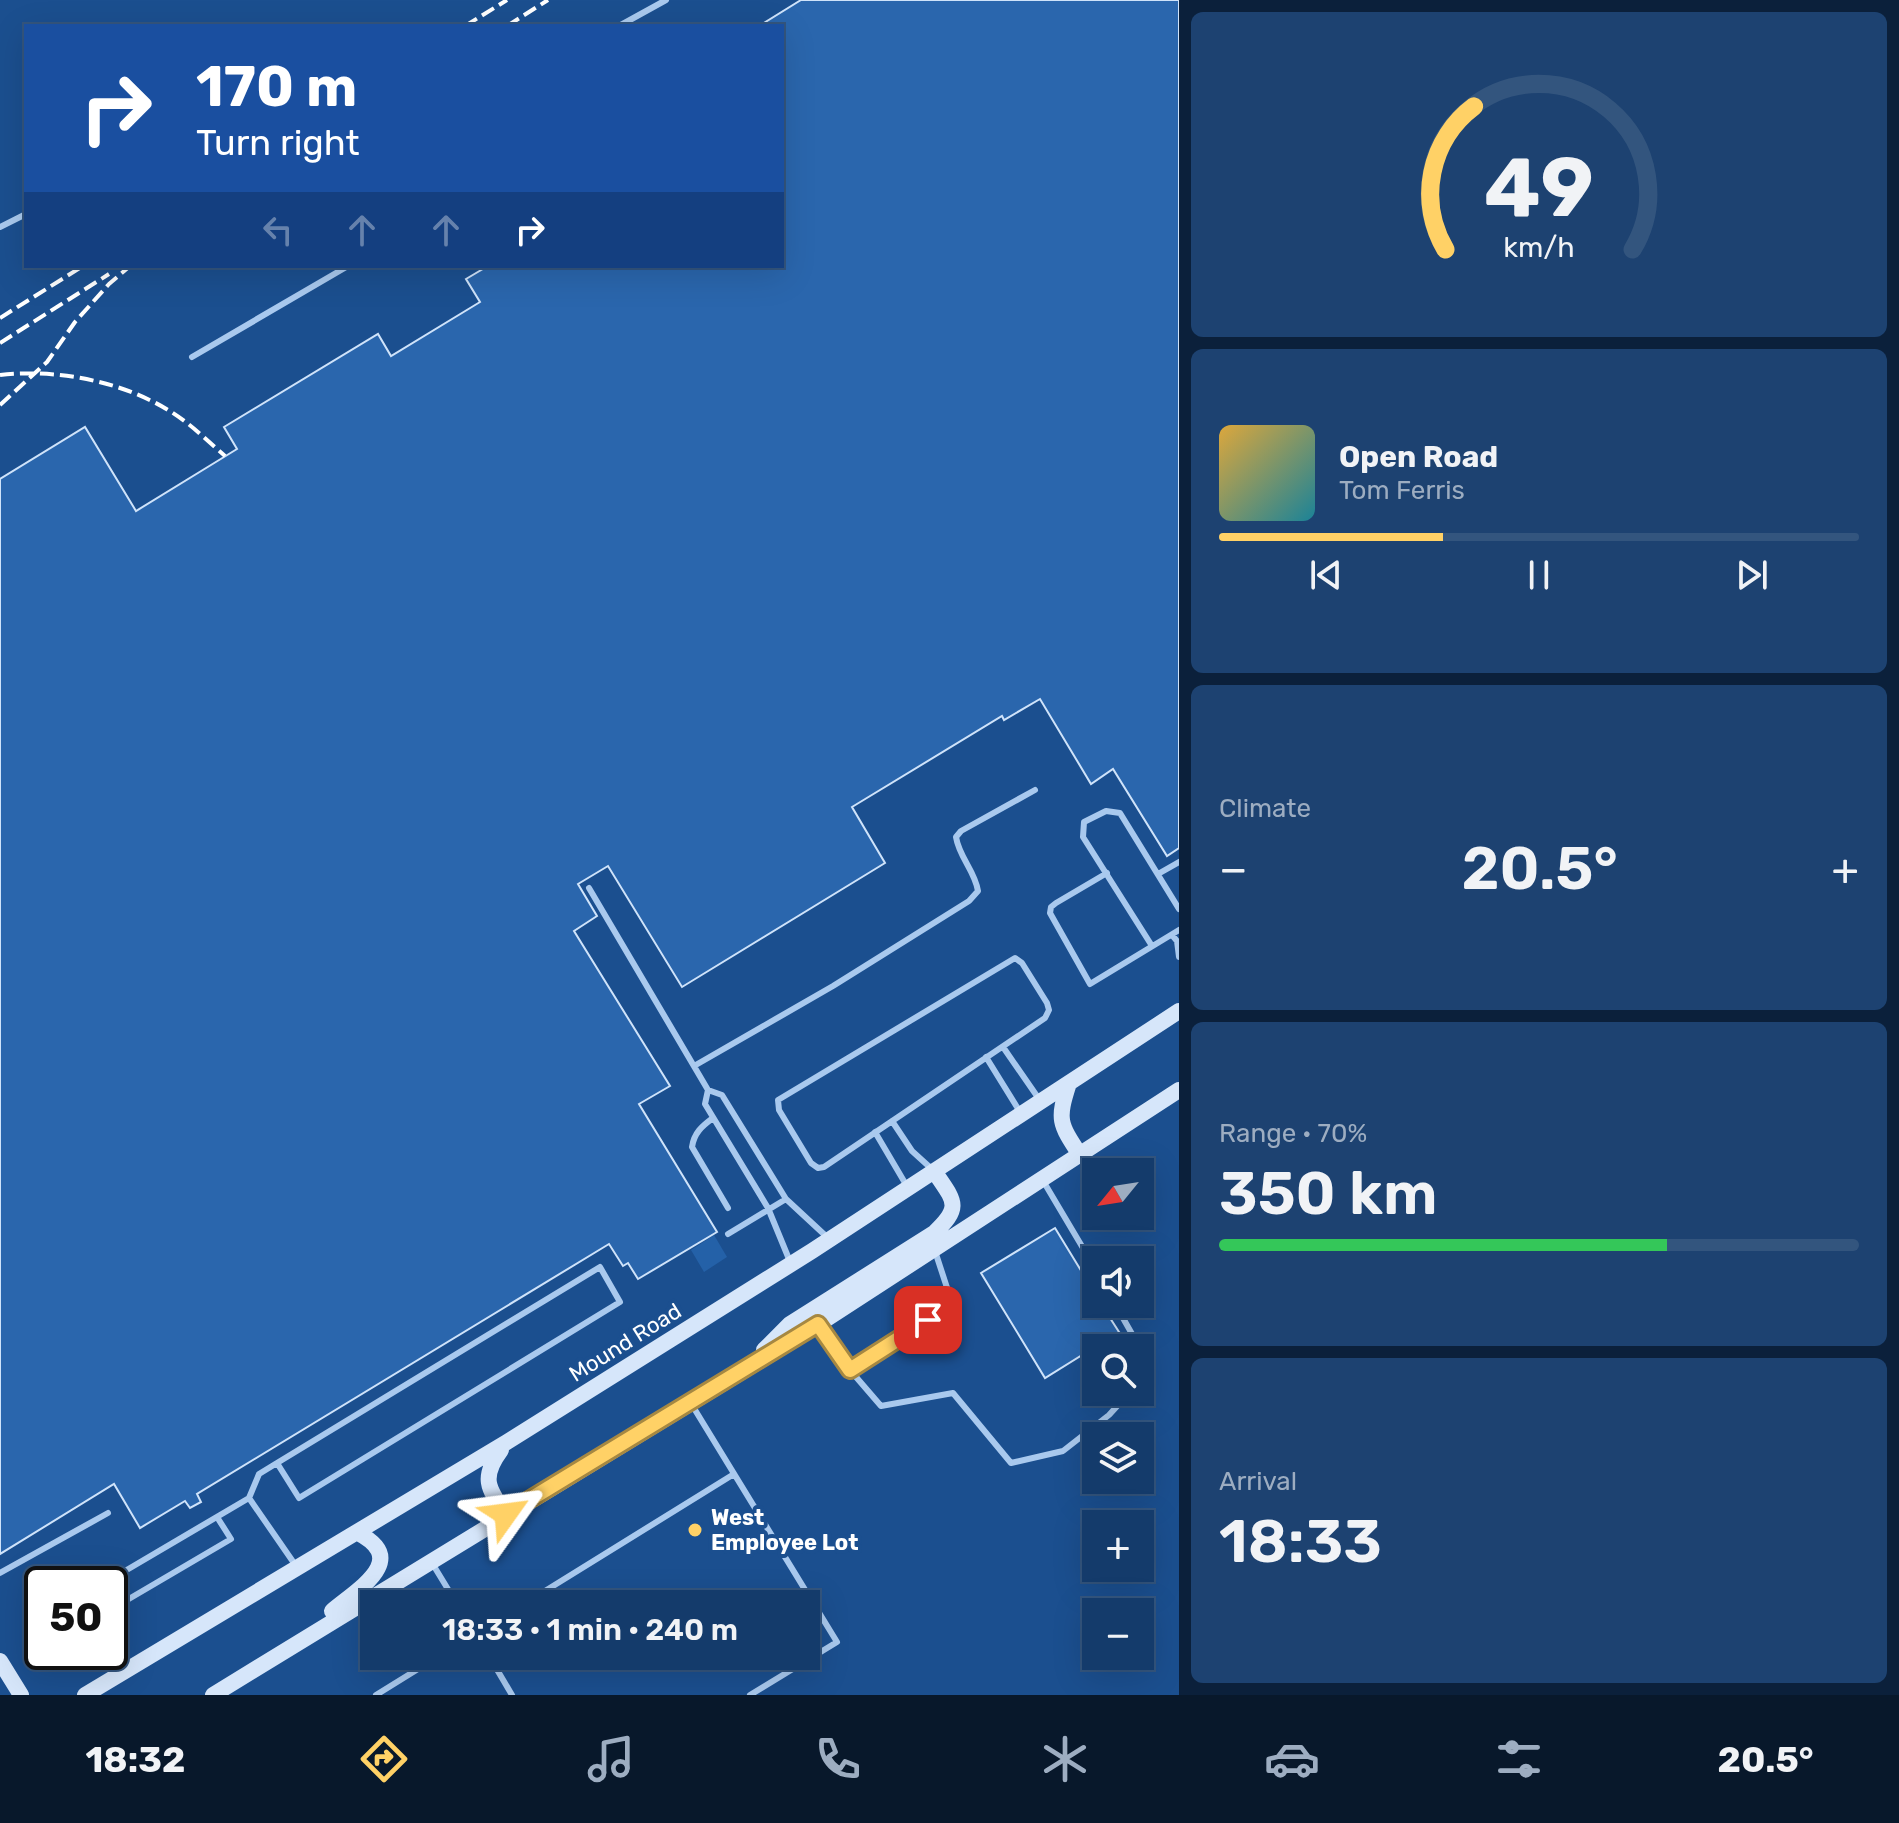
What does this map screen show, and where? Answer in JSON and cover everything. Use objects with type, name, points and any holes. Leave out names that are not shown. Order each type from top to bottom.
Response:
[{"type":"main road","name":"Mound Road","points":[[85,1695],[507,1442],[830,1239],[1179,1011]]},
{"type":"main road","points":[[1069,1083],[1060,1112],[1061,1124],[1080,1155]]},
{"type":"main road","points":[[213,1695],[818,1324],[1178,1093]]},
{"type":"main road","points":[[746,1368],[790,1324],[934,1233],[951,1217],[954,1207],[950,1195],[934,1171]]},
{"type":"main road","points":[[506,1514],[492,1495],[488,1480],[490,1465],[507,1442]]},
{"type":"main road","points":[[288,1648],[378,1571],[381,1560],[376,1545],[358,1533]]},
{"type":"main road","points":[[0,1661],[21,1695]]},
{"type":"lane","points":[[623,24],[666,0]]},
{"type":"lane","points":[[0,227],[24,215]]},
{"type":"lane","points":[[192,357],[345,268]]},
{"type":"lane","points":[[694,1066],[833,986],[969,901],[978,891],[976,880],[956,837],[961,831],[1035,790]]},
{"type":"lane","points":[[1152,946],[1083,837],[1084,822],[1114,810],[1125,820],[1179,909]]},
{"type":"lane","points":[[1158,874],[1179,862]]},
{"type":"lane","points":[[1107,873],[1056,903],[1050,913],[1090,984],[1179,930]]},
{"type":"lane","points":[[589,888],[708,1090],[722,1095],[786,1199],[830,1239]]},
{"type":"lane","points":[[1172,935],[1178,942],[1179,957]]},
{"type":"lane","points":[[1015,958],[1022,963],[1049,1010],[1045,1018],[986,1057],[818,1168],[811,1163],[779,1110],[778,1100],[1015,958]]},
{"type":"lane","points":[[1003,1047],[1041,1102]]},
{"type":"lane","points":[[986,1057],[1021,1114]]},
{"type":"lane","points":[[708,1090],[705,1104],[768,1208],[791,1264]]},
{"type":"lane","points":[[713,1118],[700,1127],[692,1147],[728,1208]]},
{"type":"lane","points":[[892,1121],[912,1151],[934,1171]]},
{"type":"lane","points":[[725,1138],[741,1127]]},
{"type":"lane","points":[[875,1132],[908,1188]]},
{"type":"lane","points":[[1042,1179],[1082,1246]]},
{"type":"lane","points":[[728,1234],[786,1199]]},
{"type":"lane","points":[[850,1370],[952,1303],[934,1248]]},
{"type":"lane","points":[[217,1517],[231,1539],[122,1603],[108,1581],[249,1498],[259,1474],[277,1463],[600,1267],[620,1302],[299,1498],[277,1463]]},
{"type":"lane","points":[[818,1324],[850,1370],[881,1406],[953,1393],[1011,1463],[1063,1451],[1117,1406]]},
{"type":"lane","points":[[691,1402],[837,1642],[750,1695]]},
{"type":"lane","points":[[547,1590],[734,1474]]},
{"type":"lane","points":[[249,1498],[298,1569]]},
{"type":"lane","points":[[0,1573],[108,1513]]},
{"type":"lane","points":[[431,1560],[449,1590]]},
{"type":"lane","points":[[376,1695],[416,1670]]},
{"type":"lane","points":[[497,1670],[512,1695]]},
{"type":"shaded area","points":[[714,1235],[727,1257],[704,1272],[691,1250]]},
{"type":"building","points":[[801,0],[1179,0],[1179,848],[1167,856],[1113,769],[1091,784],[1040,699],[1004,720],[1002,716],[852,807],[885,863],[682,987],[608,866],[578,884],[597,916],[574,931],[670,1086],[639,1104],[717,1232],[638,1279],[628,1263],[623,1266],[609,1244],[197,1494],[201,1502],[190,1508],[185,1501],[140,1528],[114,1484],[0,1554],[0,479],[85,427],[136,511],[237,449],[224,427],[378,334],[391,356],[480,302],[466,279],[485,268],[784,268],[784,24],[762,24]]},
{"type":"building","points":[[1055,1228],[1082,1272],[1082,1318],[1110,1318],[1119,1332],[1082,1334],[1082,1355],[1045,1378],[981,1273]]},
{"type":"railway","points":[[468,24],[507,0]]},
{"type":"railway","points":[[510,24],[548,0]]},
{"type":"railway","points":[[0,318],[80,268]]},
{"type":"railway","points":[[0,405],[47,362],[75,322],[128,268]]},
{"type":"railway","points":[[0,343],[109,274]]},
{"type":"railway","points":[[0,375],[49,374],[122,389],[167,409],[225,456]]},
{"type":"place","name":"West Employee Lot","points":[[695,1530]]},
{"type":"route","points":[[506,1514],[818,1324],[850,1370],[928,1320]]}]
